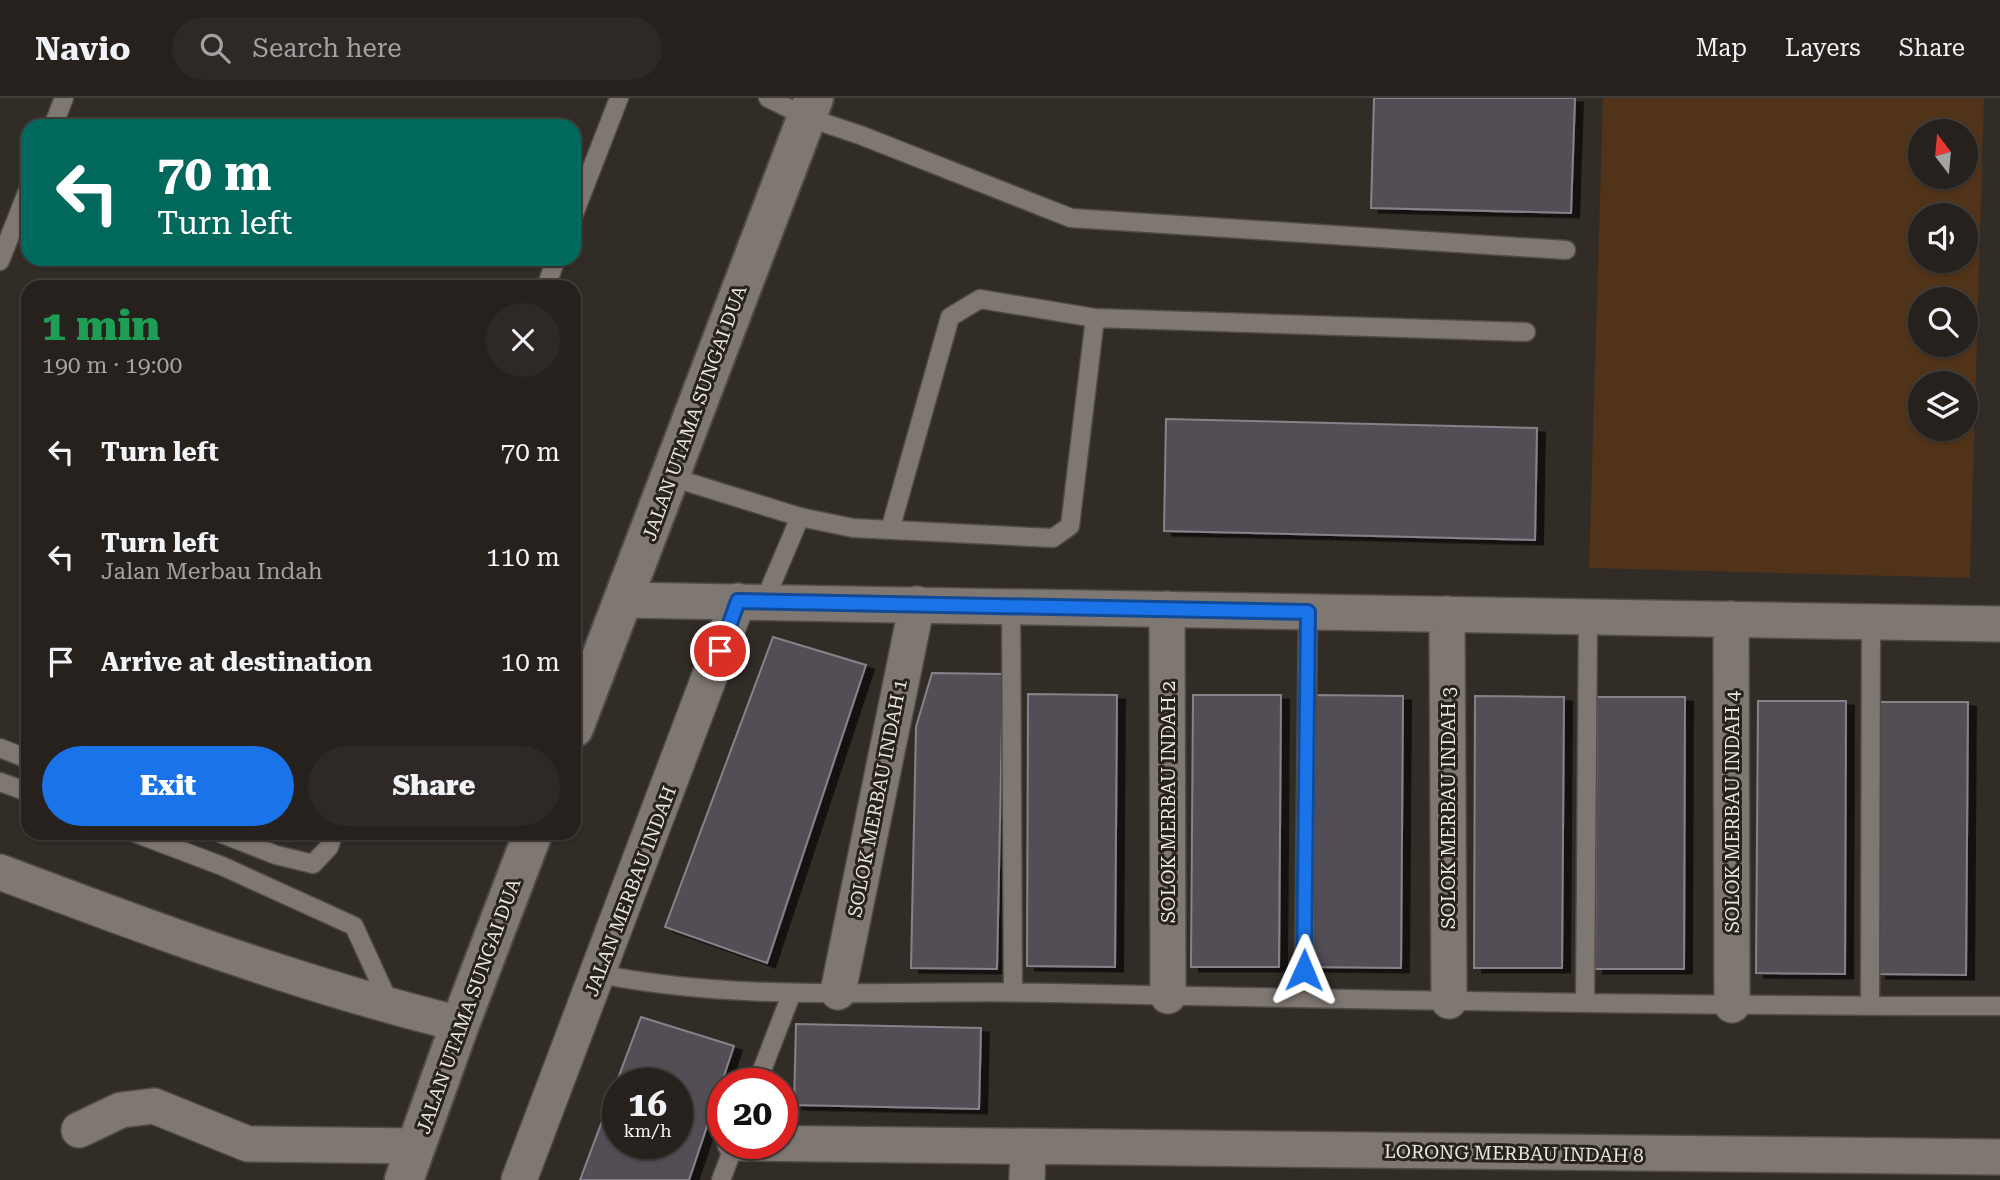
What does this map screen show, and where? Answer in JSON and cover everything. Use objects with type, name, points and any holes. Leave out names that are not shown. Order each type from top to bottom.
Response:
[{"type":"main road","name":"JALAN UTAMA SUNGAI DUA","points":[[581,710],[810,107]]},
{"type":"main road","name":"JALAN UTAMA SUNGAI DUA","points":[[410,1163],[530,840]]},
{"type":"street","points":[[624,600],[2000,624]]},
{"type":"street","name":"JALAN MERBAU INDAH","points":[[519,1180],[599,974],[751,602]]},
{"type":"street","name":"SOLOK MERBAU INDAH 1","points":[[838,992],[917,604]]},
{"type":"street","name":"SOLOK MERBAU INDAH 2","points":[[1167,609],[1168,996]]},
{"type":"street","name":"SOLOK MERBAU INDAH 3","points":[[1447,614],[1449,1001]]},
{"type":"street","name":"SOLOK MERBAU INDAH 4","points":[[1731,619],[1732,1005]]},
{"type":"street","points":[[0,872],[162,933],[340,993],[460,1024]]},
{"type":"street","points":[[79,1130],[121,1110],[154,1106],[248,1144],[410,1163]]},
{"type":"street","name":"LORONG MERBAU INDAH 8","points":[[798,1148],[1028,1164],[2000,1157]]},
{"type":"lane","points":[[56,119],[64,98]]},
{"type":"lane","points":[[581,196],[619,98]]},
{"type":"lane","points":[[768,98],[810,107],[860,135],[1072,218],[1566,250]]},
{"type":"lane","points":[[0,261],[21,208]]},
{"type":"lane","points":[[890,530],[950,317],[980,299],[1095,318],[1526,332]]},
{"type":"lane","points":[[671,477],[800,517],[853,528],[1053,538],[1070,526],[1095,318]]},
{"type":"lane","points":[[751,602],[800,517]]},
{"type":"lane","points":[[1011,606],[1013,992]]},
{"type":"lane","points":[[1304,998],[1308,612]]},
{"type":"lane","points":[[1585,1003],[1588,617]]},
{"type":"lane","points":[[1870,1006],[1871,621]]},
{"type":"lane","points":[[0,748],[21,756]]},
{"type":"lane","points":[[0,782],[21,790]]},
{"type":"lane","points":[[153,840],[222,866],[354,926],[391,1007]]},
{"type":"lane","points":[[238,840],[276,855],[313,864],[331,840]]},
{"type":"lane","points":[[599,974],[663,986],[790,995],[838,992],[1013,992],[1585,1003],[2000,1006]]},
{"type":"lane","points":[[763,1068],[790,995]]},
{"type":"lane","points":[[721,1180],[729,1159]]},
{"type":"shaded area","points":[[1603,98],[1984,98],[1978,304],[1978,287],[1908,287],[1908,357],[1976,357],[1976,371],[1908,371],[1908,441],[1974,441],[1970,578],[1589,568]]},
{"type":"building","points":[[1374,98],[1575,98],[1571,213],[1371,208]]},
{"type":"building","points":[[1166,419],[1537,428],[1535,540],[1164,531]]},
{"type":"building","points":[[773,637],[866,665],[767,963],[665,927]]},
{"type":"building","points":[[932,673],[1003,674],[997,969],[911,968],[916,727]]},
{"type":"building","points":[[1028,694],[1117,695],[1115,967],[1027,966]]},
{"type":"building","points":[[1193,695],[1281,695],[1279,967],[1191,967]]},
{"type":"building","points":[[1314,695],[1403,696],[1401,968],[1312,967]]},
{"type":"building","points":[[1475,696],[1564,697],[1562,968],[1474,968]]},
{"type":"building","points":[[1597,697],[1685,697],[1684,969],[1595,969]]},
{"type":"building","points":[[1758,701],[1846,701],[1845,974],[1756,973]]},
{"type":"building","points":[[1880,702],[1968,702],[1966,975],[1878,974]]},
{"type":"building","points":[[641,1017],[734,1046],[727,1068],[707,1068],[707,1126],[689,1180],[580,1180],[602,1121],[602,1159],[693,1159],[693,1068],[622,1068]]},
{"type":"building","points":[[796,1024],[981,1028],[979,1109],[798,1105],[798,1068],[795,1068]]},
{"type":"route","points":[[720,651],[738,601],[1308,612],[1304,970]]}]
